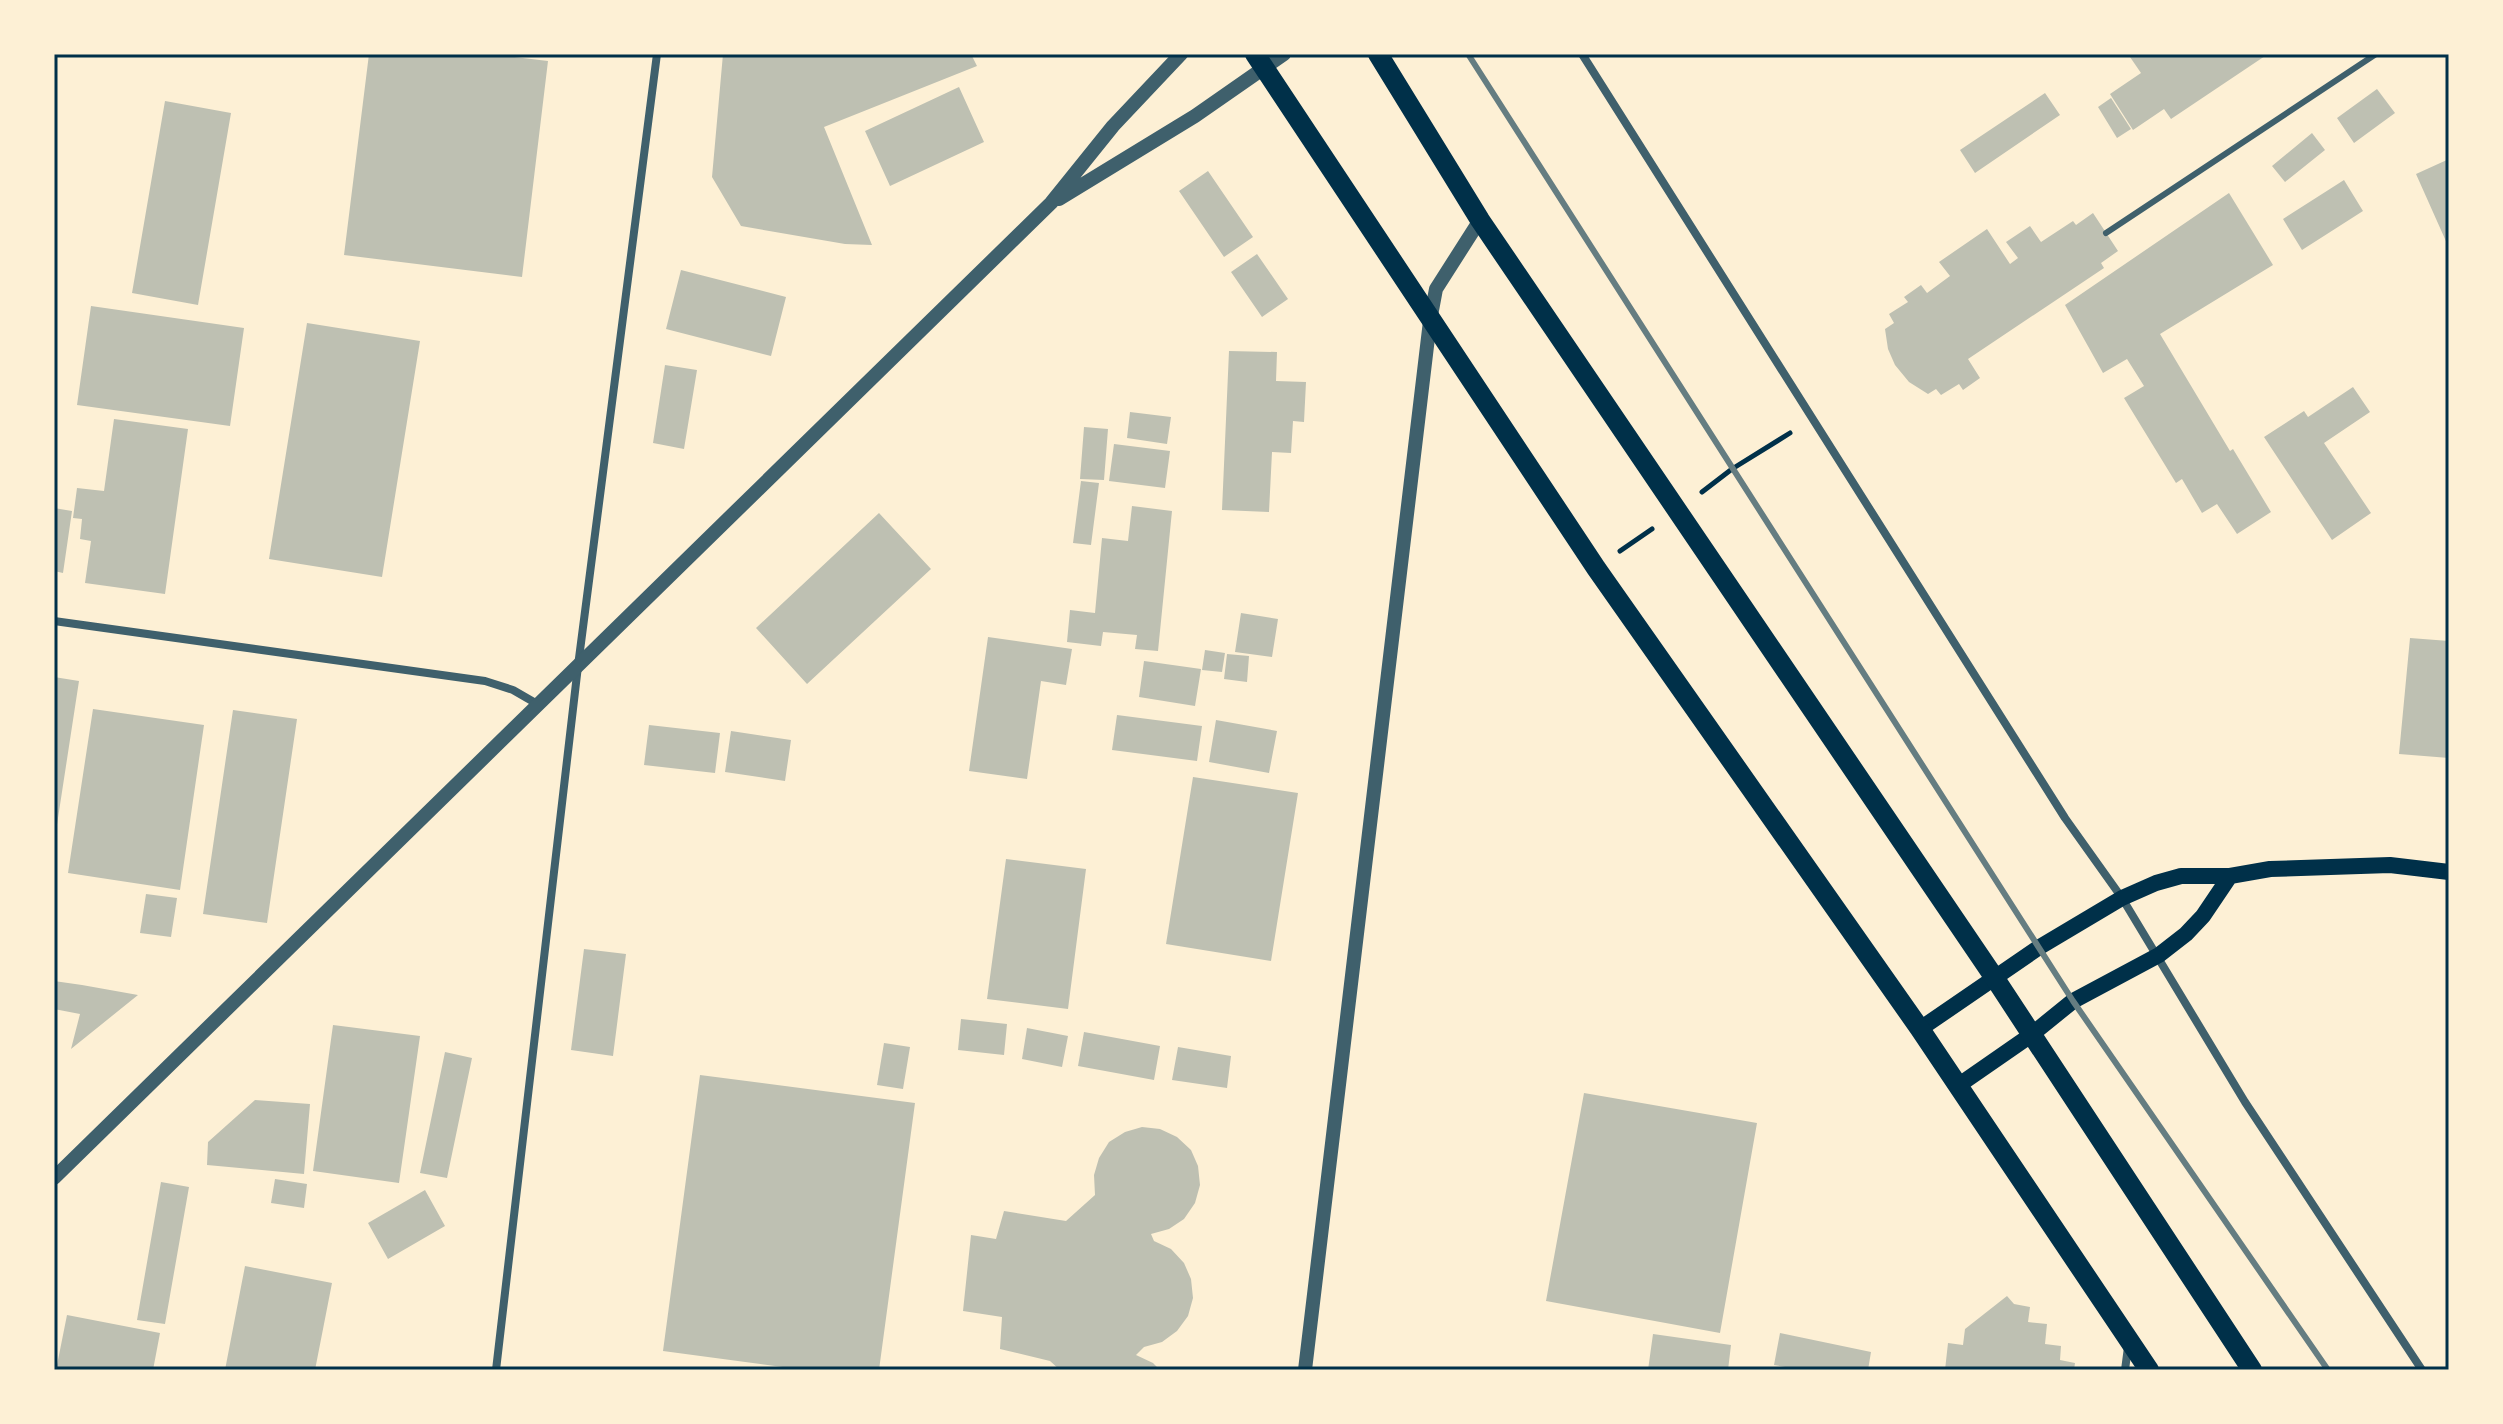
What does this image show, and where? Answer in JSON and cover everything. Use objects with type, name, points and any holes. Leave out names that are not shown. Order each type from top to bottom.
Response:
[{"type":"main road","points":[[1378,54],[1480,220],[1994,977],[2252,1370]]},
{"type":"main road","points":[[1260,62],[1596,568],[1959,1085],[2149,1370]]},
{"type":"main road","points":[[1920,1029],[1994,977],[2122,898],[2156,883],[2181,876],[2230,876],[2270,869],[2390,865],[2449,872]]},
{"type":"main road","points":[[1959,1085],[2031,1035],[2073,1001],[2159,955],[2203,916],[2230,876]]},
{"type":"street","points":[[496,1370],[578,666],[657,54]]},
{"type":"street","points":[[54,1178],[1051,203],[1113,126],[1181,54]]},
{"type":"street","points":[[1051,203],[1147,146],[1260,62],[1284,54]]},
{"type":"street","points":[[1582,54],[2065,818],[2159,955],[2245,1102],[2422,1370]]},
{"type":"street","points":[[1305,1370],[1430,321],[1436,289],[1480,220]]},
{"type":"street","points":[[54,621],[485,681],[513,690],[539,705]]},
{"type":"street","points":[[2125,1370],[2129,1341]]},
{"type":"lane","points":[[2106,233],[2376,54]]},
{"type":"building","points":[[369,54],[490,54],[548,61],[522,277],[344,255]]},
{"type":"building","points":[[723,54],[971,54],[977,66],[824,127],[872,245],[845,244],[741,226],[712,177]]},
{"type":"building","points":[[2135,54],[2268,54],[2171,119],[2164,109],[2133,130],[2110,94],[2141,73],[2130,57]]},
{"type":"building","points":[[959,87],[984,142],[890,186],[865,131]]},
{"type":"building","points":[[2377,89],[2395,113],[2354,143],[2337,118]]},
{"type":"building","points":[[2045,93],[2060,115],[1975,173],[1960,150]]},
{"type":"building","points":[[2111,98],[2131,129],[2117,138],[2098,107]]},
{"type":"building","points":[[165,101],[231,113],[198,305],[132,293]]},
{"type":"building","points":[[2312,133],[2325,150],[2285,182],[2272,166]]},
{"type":"building","points":[[2449,159],[2449,248],[2416,174]]},
{"type":"building","points":[[1208,171],[1253,237],[1224,257],[1179,191]]},
{"type":"building","points":[[2344,180],[2363,211],[2302,250],[2283,219]]},
{"type":"building","points":[[2229,193],[2273,265],[2160,334],[2230,451],[2233,449],[2271,512],[2237,534],[2217,504],[2202,513],[2182,479],[2176,483],[2124,398],[2144,386],[2127,359],[2103,373],[2065,305]]},
{"type":"building","points":[[2093,213],[2118,251],[2101,263],[2104,268],[1968,359],[1980,378],[1963,390],[1959,384],[1941,395],[1936,389],[1928,394],[1909,382],[1895,365],[1888,349],[1885,329],[1894,323],[1889,314],[1908,302],[1904,297],[1921,285],[1927,293],[1950,276],[1939,262],[1987,229],[2010,264],[2018,258],[2006,242],[2030,226],[2041,242],[2073,221],[2076,225]]},
{"type":"building","points":[[1257,254],[1288,299],[1262,317],[1231,272]]},
{"type":"building","points":[[681,270],[786,297],[771,356],[666,329]]},
{"type":"building","points":[[91,306],[244,328],[230,426],[77,405]]},
{"type":"building","points":[[307,323],[420,341],[382,577],[269,559]]},
{"type":"building","points":[[1229,351],[1277,352],[1276,381],[1306,382],[1304,422],[1293,421],[1291,453],[1272,452],[1269,512],[1222,510]]},
{"type":"building","points":[[665,365],[697,370],[684,449],[653,443]]},
{"type":"building","points":[[2353,387],[2370,412],[2324,443],[2371,513],[2332,540],[2264,437],[2304,411],[2308,417]]},
{"type":"building","points":[[1130,412],[1171,417],[1167,444],[1127,438]]},
{"type":"building","points":[[114,419],[188,429],[165,594],[85,583],[91,541],[80,539],[82,519],[73,518],[77,488],[104,491]]},
{"type":"building","points":[[1084,427],[1108,429],[1104,480],[1080,479]]},
{"type":"building","points":[[1114,444],[1170,451],[1165,488],[1109,481]]},
{"type":"building","points":[[1081,481],[1099,483],[1091,545],[1073,543]]},
{"type":"building","points":[[1132,506],[1172,511],[1158,651],[1135,649],[1137,635],[1103,632],[1101,646],[1067,642],[1070,610],[1095,613],[1102,538],[1128,541]]},
{"type":"building","points":[[54,508],[72,511],[63,573],[54,571]]},
{"type":"building","points":[[879,513],[931,569],[807,684],[756,628]]},
{"type":"building","points":[[1241,613],[1278,619],[1272,657],[1235,652]]},
{"type":"building","points":[[988,637],[1072,649],[1066,685],[1041,681],[1027,779],[969,771]]},
{"type":"building","points":[[2410,638],[2449,641],[2449,758],[2399,754]]},
{"type":"building","points":[[1205,650],[1225,653],[1222,672],[1202,670]]},
{"type":"building","points":[[1227,654],[1249,656],[1247,682],[1224,679]]},
{"type":"building","points":[[1144,661],[1201,669],[1195,706],[1139,697]]},
{"type":"building","points":[[54,677],[79,681],[56,831],[54,831]]},
{"type":"building","points":[[93,709],[204,725],[180,890],[68,873]]},
{"type":"building","points":[[233,710],[297,719],[267,923],[203,914]]},
{"type":"building","points":[[1117,715],[1202,726],[1197,761],[1112,750]]},
{"type":"building","points":[[1216,720],[1277,731],[1269,773],[1209,762]]},
{"type":"building","points":[[649,725],[720,733],[715,773],[644,765]]},
{"type":"building","points":[[731,731],[791,740],[785,781],[725,772]]},
{"type":"building","points":[[1193,777],[1298,793],[1271,961],[1166,944]]},
{"type":"building","points":[[1006,859],[1086,869],[1068,1009],[987,999]]},
{"type":"building","points":[[146,894],[177,898],[171,937],[140,933]]},
{"type":"building","points":[[584,949],[626,954],[613,1056],[571,1050]]},
{"type":"building","points":[[54,981],[138,995],[71,1049],[80,1014],[54,1009]]},
{"type":"building","points":[[961,1019],[1007,1024],[1004,1055],[958,1050]]},
{"type":"building","points":[[333,1025],[420,1036],[399,1183],[313,1171]]},
{"type":"building","points":[[1027,1028],[1068,1036],[1062,1067],[1022,1059]]},
{"type":"building","points":[[1084,1032],[1160,1046],[1154,1080],[1078,1066]]},
{"type":"building","points":[[884,1043],[910,1047],[903,1089],[877,1085]]},
{"type":"building","points":[[1178,1047],[1231,1056],[1227,1088],[1172,1080]]},
{"type":"building","points":[[445,1052],[472,1058],[447,1178],[420,1173]]},
{"type":"building","points":[[700,1075],[915,1103],[879,1370],[805,1370],[663,1351]]},
{"type":"building","points":[[1584,1093],[1757,1123],[1720,1333],[1546,1301]]},
{"type":"building","points":[[255,1100],[310,1104],[304,1174],[207,1165],[208,1142]]},
{"type":"building","points":[[1142,1127],[1160,1129],[1177,1137],[1191,1150],[1198,1166],[1200,1185],[1195,1203],[1184,1219],[1169,1229],[1151,1234],[1154,1241],[1171,1249],[1184,1263],[1191,1279],[1193,1298],[1188,1316],[1177,1331],[1162,1342],[1144,1347],[1136,1355],[1160,1370],[1060,1370],[1050,1361],[1000,1349],[1002,1317],[963,1311],[971,1235],[996,1239],[1004,1211],[1066,1221],[1095,1195],[1094,1175],[1099,1158],[1109,1142],[1125,1132]]},
{"type":"building","points":[[275,1179],[307,1184],[304,1208],[271,1203]]},
{"type":"building","points":[[161,1182],[189,1187],[165,1324],[137,1320]]},
{"type":"building","points":[[425,1190],[445,1226],[388,1259],[368,1223]]},
{"type":"building","points":[[245,1266],[332,1283],[315,1370],[225,1370]]},
{"type":"building","points":[[2007,1296],[2014,1304],[2030,1307],[2028,1322],[2047,1324],[2045,1344],[2061,1346],[2060,1360],[2075,1363],[2074,1370],[1945,1370],[1948,1343],[1963,1345],[1965,1329]]},
{"type":"building","points":[[67,1315],[160,1333],[153,1370],[56,1370]]},
{"type":"building","points":[[1780,1333],[1871,1352],[1868,1370],[1802,1370],[1774,1365]]},
{"type":"building","points":[[1653,1334],[1731,1345],[1728,1370],[1648,1370]]},
{"type":"railway","points":[[1468,54],[2073,1001],[2328,1370]]}]
